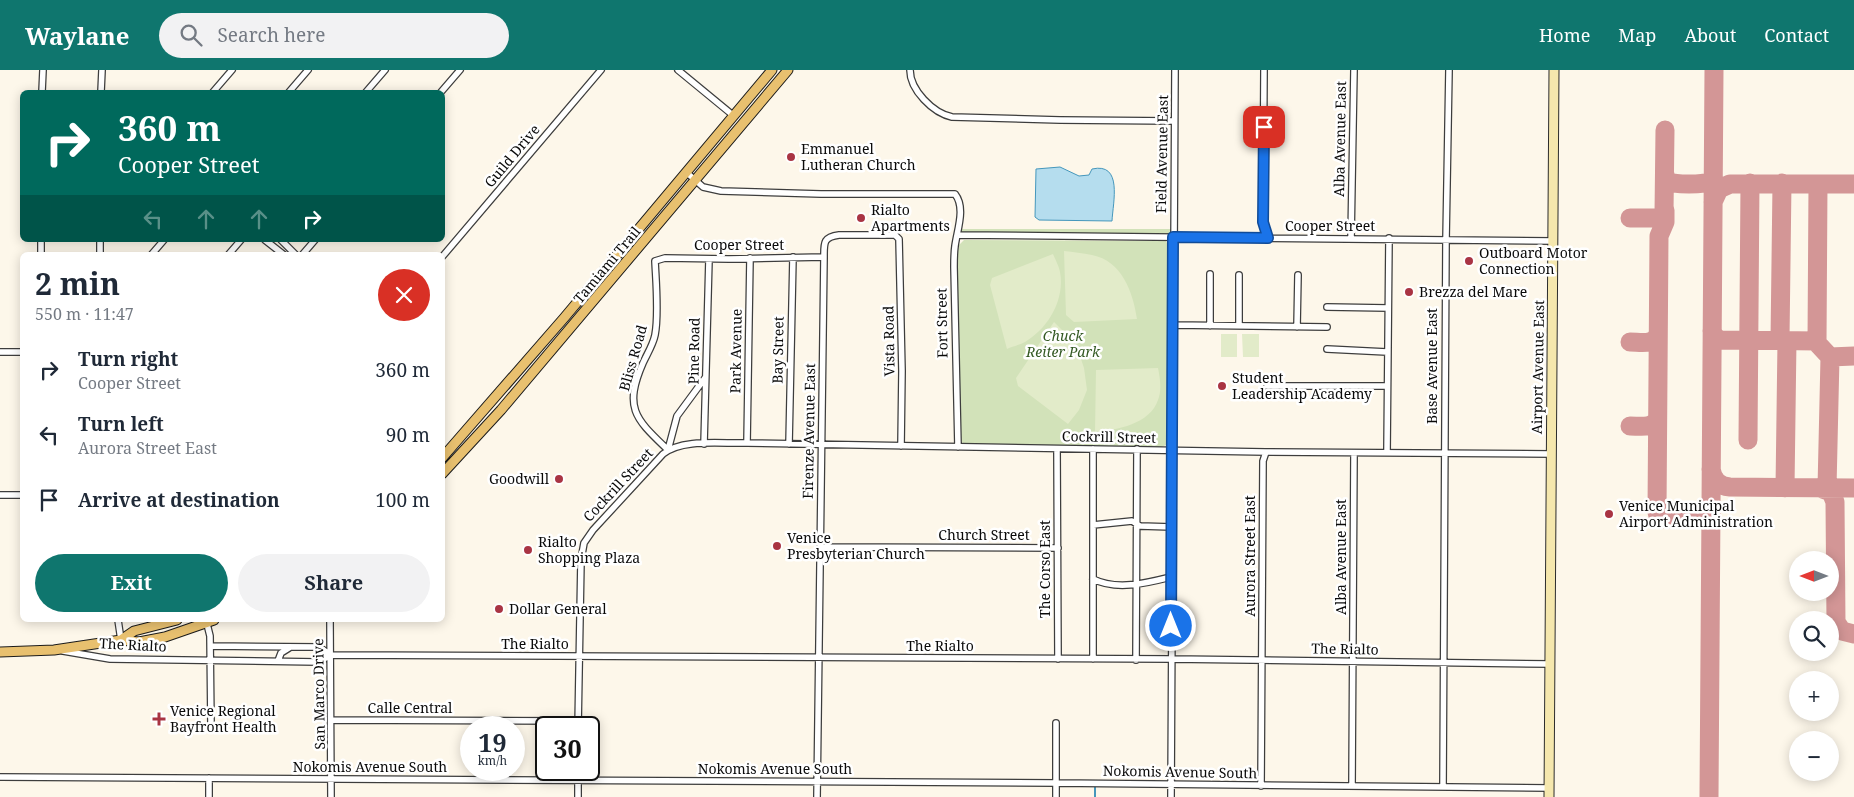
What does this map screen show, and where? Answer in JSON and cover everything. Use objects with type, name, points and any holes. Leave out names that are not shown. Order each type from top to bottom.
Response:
[{"type":"main road","name":"Tamiami Trail","points":[[445,455],[476,421],[772,70]]},
{"type":"main road","name":"Tamiami Trail","points":[[445,471],[501,410],[788,70]]},
{"type":"main road","points":[[121,640],[134,631],[169,622]]},
{"type":"main road","points":[[0,652],[54,650],[121,640],[139,642],[165,636],[206,622]]},
{"type":"street","points":[[42,90],[43,70]]},
{"type":"street","points":[[102,70],[102,90]]},
{"type":"street","points":[[214,90],[232,70]]},
{"type":"street","points":[[291,90],[308,70]]},
{"type":"street","points":[[368,90],[385,70]]},
{"type":"street","points":[[443,90],[460,70]]},
{"type":"street","name":"Guild Drive","points":[[445,253],[601,70]]},
{"type":"street","points":[[678,70],[734,116]]},
{"type":"street","points":[[910,70],[910,77],[915,90],[944,115],[952,117],[1174,121]]},
{"type":"street","name":"Field Avenue East","points":[[1171,797],[1175,70]]},
{"type":"street","points":[[1264,70],[1263,222],[1268,238]]},
{"type":"street","name":"Alba Avenue East","points":[[1351,238],[1354,70]]},
{"type":"street","name":"Base Avenue East","points":[[1443,787],[1448,70]]},
{"type":"street","name":"Airport Avenue East","points":[[1549,792],[1554,70]]},
{"type":"street","points":[[686,172],[695,181]]},
{"type":"street","name":"Fort Street","points":[[695,181],[703,188],[721,191],[820,194],[955,194],[959,200],[960,220],[955,245],[954,267],[958,447]]},
{"type":"street","name":"Firenze Avenue East","points":[[817,797],[824,257],[826,241],[830,236],[895,235],[898,237]]},
{"type":"street","name":"Cooper Street","points":[[958,235],[1553,241]]},
{"type":"street","name":"Vista Road","points":[[898,237],[902,446]]},
{"type":"street","points":[[1388,453],[1389,238]]},
{"type":"street","points":[[154,252],[162,242]]},
{"type":"street","points":[[231,252],[239,242]]},
{"type":"street","points":[[268,242],[280,252]]},
{"type":"street","points":[[283,242],[293,252]]},
{"type":"street","points":[[305,252],[313,242]]},
{"type":"street","name":"Bay Street","points":[[789,444],[793,257]]},
{"type":"street","name":"Cooper Street","points":[[656,261],[666,258],[824,257]]},
{"type":"street","name":"Park Avenue","points":[[747,443],[750,258]]},
{"type":"street","name":"Pine Road","points":[[704,444],[709,259]]},
{"type":"street","name":"Bliss Road","points":[[656,261],[655,334],[638,377],[634,393],[634,406],[639,421],[668,450]]},
{"type":"street","points":[[1210,274],[1210,326]]},
{"type":"street","points":[[1239,326],[1240,275]]},
{"type":"street","points":[[1297,327],[1298,275]]},
{"type":"street","points":[[1327,307],[1388,308]]},
{"type":"street","points":[[1173,325],[1327,327]]},
{"type":"street","points":[[1327,349],[1388,352]]},
{"type":"street","points":[[0,352],[20,352]]},
{"type":"street","name":"Cockrill Street","points":[[668,450],[677,416],[705,377]]},
{"type":"street","points":[[1267,386],[1388,386]]},
{"type":"street","name":"Cockrill Street","points":[[578,716],[581,560],[584,543],[593,530],[668,450],[680,445],[747,443],[1173,451],[1551,454]]},
{"type":"street","name":"The Corso East","points":[[1057,449],[1058,658]]},
{"type":"street","points":[[1093,449],[1093,659]]},
{"type":"street","points":[[1136,660],[1137,450]]},
{"type":"street","name":"Aurora Street East","points":[[1261,786],[1263,461],[1266,452]]},
{"type":"street","name":"Alba Avenue East","points":[[1352,786],[1354,453]]},
{"type":"street","points":[[0,495],[20,495]]},
{"type":"street","points":[[1093,525],[1132,521],[1137,524],[1172,527]]},
{"type":"street","name":"Church Street","points":[[820,547],[1058,548]]},
{"type":"street","points":[[1093,579],[1100,582],[1136,585],[1171,577]]},
{"type":"street","points":[[118,622],[121,640]]},
{"type":"street","points":[[209,622],[211,726]]},
{"type":"street","name":"San Marco Drive","points":[[330,622],[331,797]]},
{"type":"street","name":"The Rialto","points":[[211,646],[319,647],[331,655]]},
{"type":"street","points":[[278,661],[281,653],[293,647]]},
{"type":"street","name":"The Rialto","points":[[54,650],[110,658],[318,662],[331,655],[1058,658],[1550,664]]},
{"type":"street","name":"Calle Central","points":[[332,720],[535,723]]},
{"type":"street","points":[[1056,723],[1056,797]]},
{"type":"street","name":"Nokomis Avenue South","points":[[0,777],[535,781]]},
{"type":"street","points":[[209,778],[209,797]]},
{"type":"street","points":[[578,781],[578,797]]},
{"type":"street","name":"Nokomis Avenue South","points":[[578,781],[1443,787],[1549,792]]},
{"type":"green space","points":[[960,229],[1175,229],[1172,244],[1168,239],[960,238]]},
{"type":"green space","name":"Chuck Reiter Park","points":[[964,240],[1166,241],[1169,246],[1168,442],[1166,445],[1159,448],[964,444],[959,439],[957,257],[959,245]]},
{"type":"green space","points":[[1064,251],[1092,255],[1102,258],[1111,264],[1129,288],[1137,319],[1074,322],[1066,315]]},
{"type":"green space","points":[[1053,254],[1061,282],[1060,292],[1053,312],[1048,321],[1034,336],[1023,343],[1007,349],[990,285],[992,278]]},
{"type":"green space","points":[[1054,322],[1076,344],[1084,368],[1087,390],[1079,410],[1068,424],[1018,386],[1016,378]]},
{"type":"green space","points":[[1221,334],[1237,334],[1237,357],[1221,357]]},
{"type":"green space","points":[[1242,334],[1259,334],[1259,357],[1243,357]]},
{"type":"green space","points":[[1158,368],[1160,392],[1154,408],[1148,415],[1132,424],[1113,430],[1095,432],[1096,370]]},
{"type":"water","points":[[1060,167],[1079,176],[1089,175],[1092,169],[1102,168],[1108,172],[1112,177],[1114,185],[1112,221],[1039,220],[1035,217],[1036,169]]},
{"type":"waterway","points":[[1095,786],[1095,797]]},
{"type":"taxiway","points":[[1709,797],[1714,70]]},
{"type":"taxiway","points":[[1630,218],[1658,218],[1664,213],[1665,130]]},
{"type":"taxiway","points":[[1665,175],[1667,181],[1689,184],[1711,181],[1713,176]]},
{"type":"taxiway","points":[[1748,440],[1750,183]]},
{"type":"taxiway","points":[[1780,340],[1782,183]]},
{"type":"taxiway","points":[[1713,202],[1719,189],[1730,184],[1854,184]]},
{"type":"taxiway","points":[[1818,184],[1817,343],[1830,357],[1854,356]]},
{"type":"taxiway","points":[[1665,210],[1665,222],[1659,236],[1657,512],[1658,516],[1663,519],[1703,519],[1711,526]]},
{"type":"taxiway","points":[[1712,331],[1715,337],[1720,340],[1817,341]]},
{"type":"taxiway","points":[[1630,342],[1650,342],[1658,334]]},
{"type":"taxiway","points":[[1785,488],[1787,340]]},
{"type":"taxiway","points":[[1827,488],[1830,357]]},
{"type":"taxiway","points":[[1630,426],[1649,426],[1657,419]]},
{"type":"taxiway","points":[[1711,469],[1717,482],[1730,487],[1854,488]]},
{"type":"taxiway","points":[[1820,488],[1831,492],[1835,502],[1836,622],[1842,631],[1854,634]]},
{"type":"place","name":"Emmanuel Lutheran Church","points":[[791,157]]},
{"type":"place","name":"Rialto Apartments","points":[[861,218]]},
{"type":"place","name":"Outboard Motor Connection","points":[[1469,261]]},
{"type":"place","name":"Brezza del Mare","points":[[1409,292]]},
{"type":"place","name":"Student Leadership Academy","points":[[1222,386]]},
{"type":"place","name":"Goodwill","points":[[559,479]]},
{"type":"place","name":"Venice Municipal Airport Administration","points":[[1609,514]]},
{"type":"place","name":"Venice Presbyterian Church","points":[[777,546]]},
{"type":"place","name":"Rialto Shopping Plaza","points":[[528,550]]},
{"type":"place","name":"Dollar General","points":[[499,609]]},
{"type":"place","name":"Venice Regional Bayfront Health","points":[[159,719]]},
{"type":"route","points":[[1171,626],[1173,237],[1268,238],[1263,222],[1264,127]]}]
